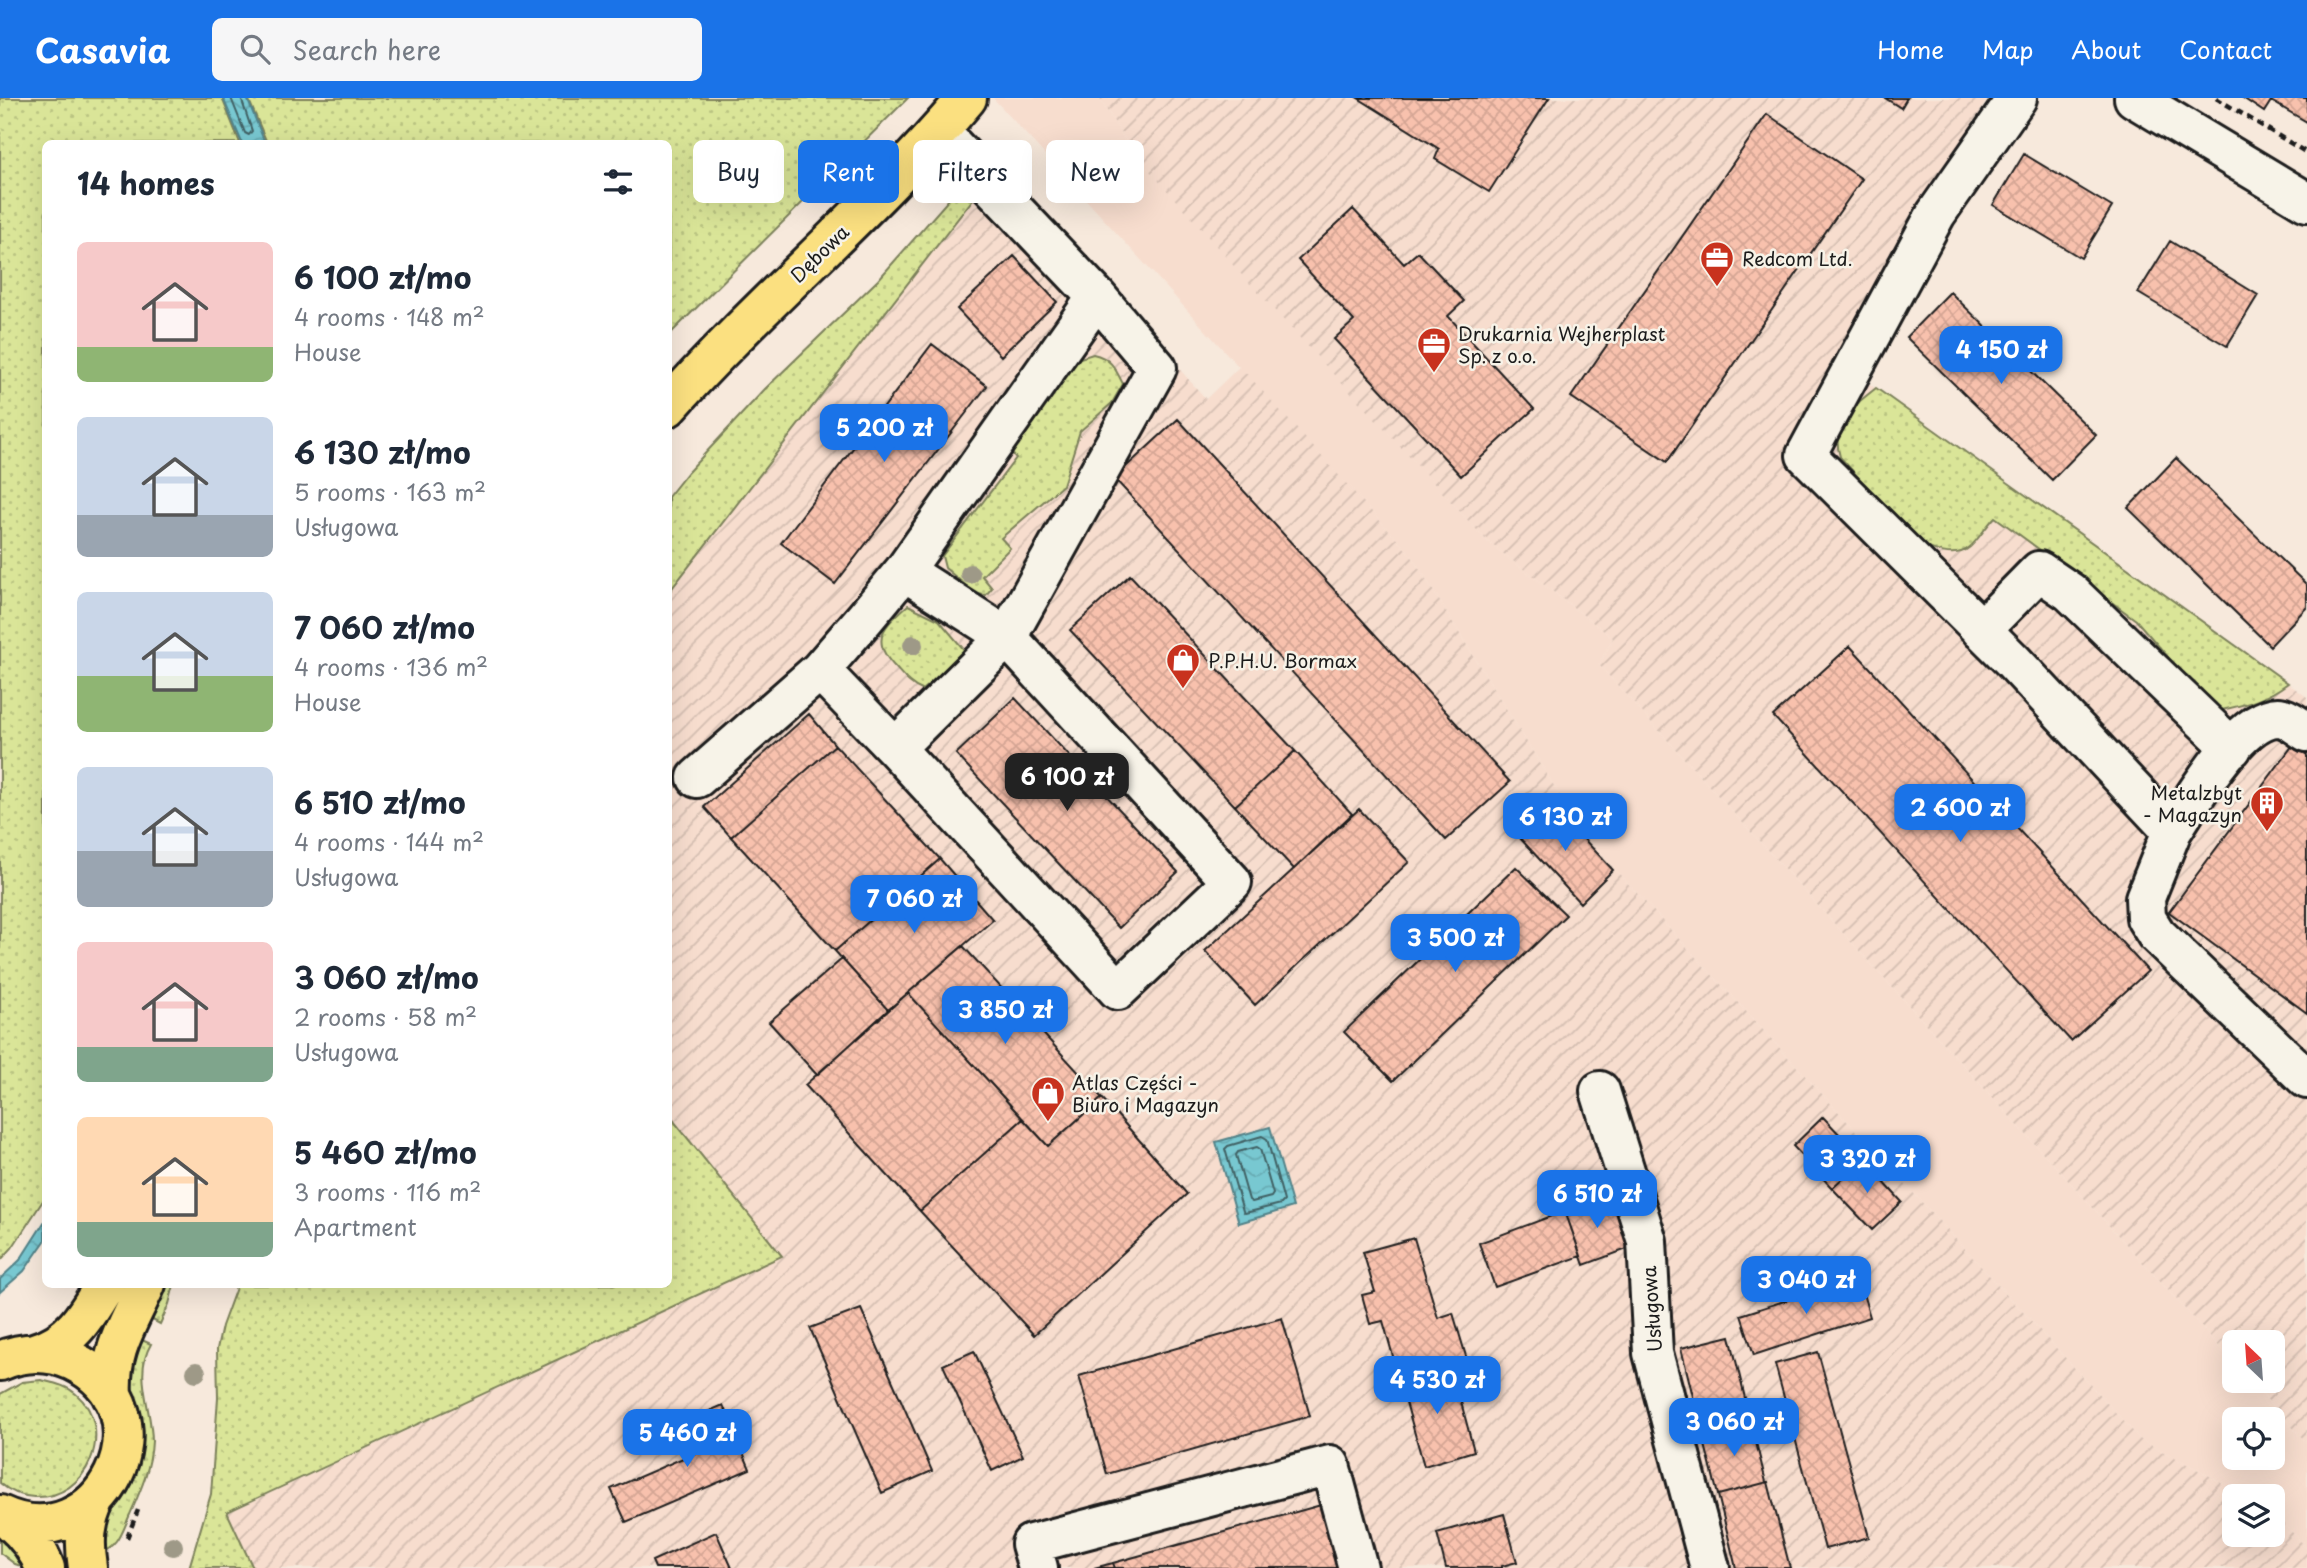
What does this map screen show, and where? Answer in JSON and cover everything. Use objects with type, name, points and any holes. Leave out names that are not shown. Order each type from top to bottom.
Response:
[{"type":"main road","name":"Dębowa","points":[[672,403],[753,317],[885,190],[967,98]]},
{"type":"main road","points":[[37,1352],[62,1342],[103,1288]]},
{"type":"main road","points":[[112,1396],[112,1363],[144,1288]]},
{"type":"main road","points":[[0,1361],[13,1355],[37,1352],[61,1355],[84,1366],[100,1379],[112,1396],[120,1415],[123,1435],[121,1456],[115,1475],[96,1500],[86,1527],[88,1568]]},
{"type":"main road","points":[[5,1517],[30,1524],[51,1523],[71,1517],[96,1500]]},
{"type":"main road","points":[[5,1517],[27,1535],[45,1568]]},
{"type":"street","points":[[2017,98],[1936,214],[1806,455],[1981,630],[2172,831]]},
{"type":"street","points":[[2134,98],[2307,202]]},
{"type":"street","points":[[895,748],[1007,637],[1157,368],[1097,297],[939,131]]},
{"type":"street","points":[[697,778],[820,670],[904,571],[1097,297]]},
{"type":"street","points":[[820,670],[1118,990],[1232,882],[1007,637],[904,571]]},
{"type":"street","points":[[1981,630],[2039,571],[2070,592],[2232,748]]},
{"type":"street","points":[[2307,732],[2282,717],[2266,719],[2251,727],[2216,764],[2172,831],[2145,898],[2146,918],[2156,934],[2307,1080]]},
{"type":"street","name":"Usługowa","points":[[1600,1091],[1647,1241],[1653,1353],[1710,1568]]},
{"type":"street","points":[[1038,1568],[1031,1544],[1330,1465],[1358,1568]]},
{"type":"path","points":[[2216,98],[2307,153]]},
{"type":"shaded area","points":[[993,98],[1099,98],[1125,140],[1046,140],[1046,156]]},
{"type":"shaded area","points":[[1099,98],[1988,98],[1836,360],[2307,697],[2307,1443],[2285,1419],[2285,1407],[2274,1407],[2261,1393],[2286,1393],[2286,1330],[2222,1330],[2222,1350],[1599,665],[1613,638],[1487,541],[1240,273],[1144,164],[1144,140],[1125,140]]},
{"type":"shaded area","points":[[1144,164],[1487,541],[1613,638],[1599,665],[2222,1350],[2222,1393],[2261,1393],[2274,1407],[2222,1407],[2222,1470],[2285,1470],[2285,1419],[2307,1443],[2307,1548],[2285,1525],[2285,1484],[2225,1484],[2141,1440],[1587,839],[1411,555],[1089,203],[1144,203]]},
{"type":"shaded area","points":[[1032,202],[1206,399],[1240,366],[1411,555],[1587,839],[2141,1440],[2225,1484],[2222,1484],[2222,1547],[2285,1547],[2285,1525],[2307,1548],[2307,1568],[253,1568],[227,1513],[782,1256],[672,1119],[672,588],[970,203]]},
{"type":"green space","points":[[0,98],[222,98],[239,140],[42,140],[42,1202],[12,1248],[0,1261]]},
{"type":"green space","points":[[248,98],[908,98],[866,140],[798,140],[798,203],[802,203],[672,332],[672,140],[266,140]]},
{"type":"green space","points":[[946,203],[970,203],[672,588],[672,492],[765,389],[878,280]]},
{"type":"green space","points":[[1093,354],[1108,361],[1123,384],[1112,403],[1080,431],[1063,485],[1001,538],[1010,548],[982,576],[992,588],[986,595],[976,594],[945,568],[942,556],[1016,458],[1009,450],[1080,358]]},
{"type":"green space","points":[[1876,388],[2288,683],[2264,697],[2231,708],[2222,710],[2207,702],[2136,620],[1995,517],[1964,551],[1943,552],[1917,542],[1840,457],[1840,425],[1851,409]]},
{"type":"green space","points":[[908,605],[939,620],[966,652],[922,690],[911,684],[896,668],[881,642],[886,627]]},
{"type":"green space","points":[[672,1119],[782,1256],[227,1512],[253,1568],[189,1568],[211,1494],[218,1398],[217,1349],[236,1288],[672,1288]]},
{"type":"green space","points":[[159,1288],[173,1288],[160,1324],[145,1316]]},
{"type":"green space","points":[[135,1337],[151,1344],[146,1355],[143,1379],[151,1429],[151,1451],[144,1481],[120,1536],[110,1549],[98,1554]]},
{"type":"green space","points":[[41,1380],[64,1386],[76,1394],[88,1409],[94,1425],[95,1443],[91,1460],[82,1475],[69,1487],[53,1495],[34,1497],[16,1493],[0,1483],[0,1394],[22,1382]]},
{"type":"green space","points":[[0,1529],[11,1536],[24,1567],[0,1553]]},
{"type":"water","points":[[223,98],[247,98],[264,140],[241,140]]},
{"type":"water","points":[[1270,1127],[1293,1207],[1239,1223],[1216,1142]]},
{"type":"water","points":[[42,1226],[42,1245],[24,1271],[0,1292],[0,1279],[20,1260]]},
{"type":"building","points":[[1358,98],[1549,98],[1489,192],[1435,159],[1439,149]]},
{"type":"building","points":[[1885,98],[1907,98],[1901,108]]},
{"type":"building","points":[[2243,98],[2307,98],[2307,122],[2271,101],[2264,112]]},
{"type":"building","name":"Redcom Ltd.","points":[[1767,114],[1862,179],[1667,462],[1571,397]]},
{"type":"building","points":[[2024,154],[2112,207],[2081,258],[1993,205]]},
{"type":"building","name":"Drukarnia Wejherplast Sp. z o.o.","points":[[1353,209],[1404,264],[1418,252],[1464,301],[1448,316],[1534,409],[1461,476],[1334,339],[1354,321],[1298,260]]},
{"type":"building","points":[[2170,241],[2258,295],[2227,346],[2138,293]]},
{"type":"building","points":[[1014,256],[1057,302],[1001,356],[957,309]]},
{"type":"building","points":[[1950,292],[2096,435],[2052,480],[1906,337]]},
{"type":"building","points":[[932,344],[987,386],[835,584],[781,543]]},
{"type":"building","points":[[1178,419],[1510,782],[1446,840],[1114,478]]},
{"type":"building","points":[[2176,458],[2307,585],[2307,607],[2270,646],[2128,508]]},
{"type":"building","name":"P.P.H.U. Bormax","points":[[1130,575],[1295,751],[1235,806],[1070,630]]},
{"type":"building","points":[[1850,646],[2148,971],[2071,1041],[1773,716]]},
{"type":"building","points":[[1015,698],[1178,872],[1119,928],[956,754]]},
{"type":"building","points":[[809,714],[835,745],[731,837],[704,807]]},
{"type":"building","points":[[835,745],[940,859],[835,951],[731,837]]},
{"type":"building","name":"Metalzbyt - Magazyn","points":[[2293,745],[2307,755],[2307,1013],[2169,912]]},
{"type":"building","points":[[1295,751],[1352,814],[1294,869],[1235,806]]},
{"type":"building","points":[[1550,803],[1613,870],[1580,903],[1517,835]]},
{"type":"building","points":[[1359,809],[1409,862],[1255,1005],[1205,951]]},
{"type":"building","points":[[940,859],[993,920],[888,1010],[835,951]]},
{"type":"building","points":[[1516,867],[1566,915],[1393,1081],[1344,1032]]},
{"type":"building","points":[[963,946],[1102,1098],[1048,1146],[908,993]]},
{"type":"building","points":[[842,959],[888,1010],[817,1075],[769,1022]]},
{"type":"building","points":[[908,993],[1023,1119],[920,1211],[805,1085]]},
{"type":"building","points":[[1102,1098],[1187,1194],[1034,1335],[920,1211],[1023,1119],[1048,1146]]},
{"type":"building","points":[[1823,1117],[1863,1159],[1832,1188],[1793,1146]]},
{"type":"building","points":[[1863,1159],[1902,1202],[1872,1230],[1832,1188]]},
{"type":"building","points":[[1610,1194],[1630,1248],[1584,1265],[1565,1211]]},
{"type":"building","points":[[1565,1211],[1581,1256],[1495,1287],[1479,1243]]},
{"type":"building","points":[[1414,1238],[1438,1318],[1453,1313],[1468,1363],[1400,1381],[1383,1321],[1370,1324],[1362,1295],[1375,1292],[1363,1252]]},
{"type":"building","points":[[1858,1277],[1870,1317],[1754,1355],[1741,1315]]},
{"type":"building","points":[[861,1309],[932,1471],[882,1493],[810,1328]]},
{"type":"building","points":[[1282,1318],[1310,1416],[1107,1474],[1079,1376]]},
{"type":"building","points":[[1730,1336],[1751,1423],[1728,1430],[1727,1426],[1702,1433],[1681,1348]]},
{"type":"building","points":[[974,1351],[1023,1456],[992,1471],[943,1365]]},
{"type":"building","points":[[1818,1352],[1869,1537],[1825,1549],[1775,1364]]},
{"type":"building","points":[[1468,1363],[1452,1368],[1474,1451],[1424,1466],[1400,1381]]},
{"type":"building","points":[[723,1405],[750,1469],[626,1522],[611,1489],[704,1449],[691,1419]]},
{"type":"building","points":[[1751,1423],[1768,1482],[1718,1495],[1702,1433],[1727,1426],[1728,1430]]},
{"type":"building","points":[[1768,1482],[1790,1568],[1736,1568],[1718,1495]]},
{"type":"building","points":[[1321,1505],[1340,1568],[1115,1568],[1113,1563]]},
{"type":"building","points":[[1504,1514],[1517,1562],[1502,1568],[1446,1568],[1437,1533]]},
{"type":"building","points":[[716,1532],[732,1568],[655,1568],[652,1561]]},
{"type":"building","points":[[1113,1563],[1115,1568],[1094,1568]]},
{"type":"place","name":"Redcom Ltd.","points":[[1717,288]]},
{"type":"place","name":"Drukarnia Wejherplast Sp. z o.o.","points":[[1434,374]]},
{"type":"place","name":"P.P.H.U. Bormax","points":[[1183,690]]},
{"type":"place","name":"Metalzbyt - Magazyn","points":[[2267,833]]},
{"type":"place","name":"Atlas Części - Biuro i Magazyn","points":[[1048,1123]]}]
